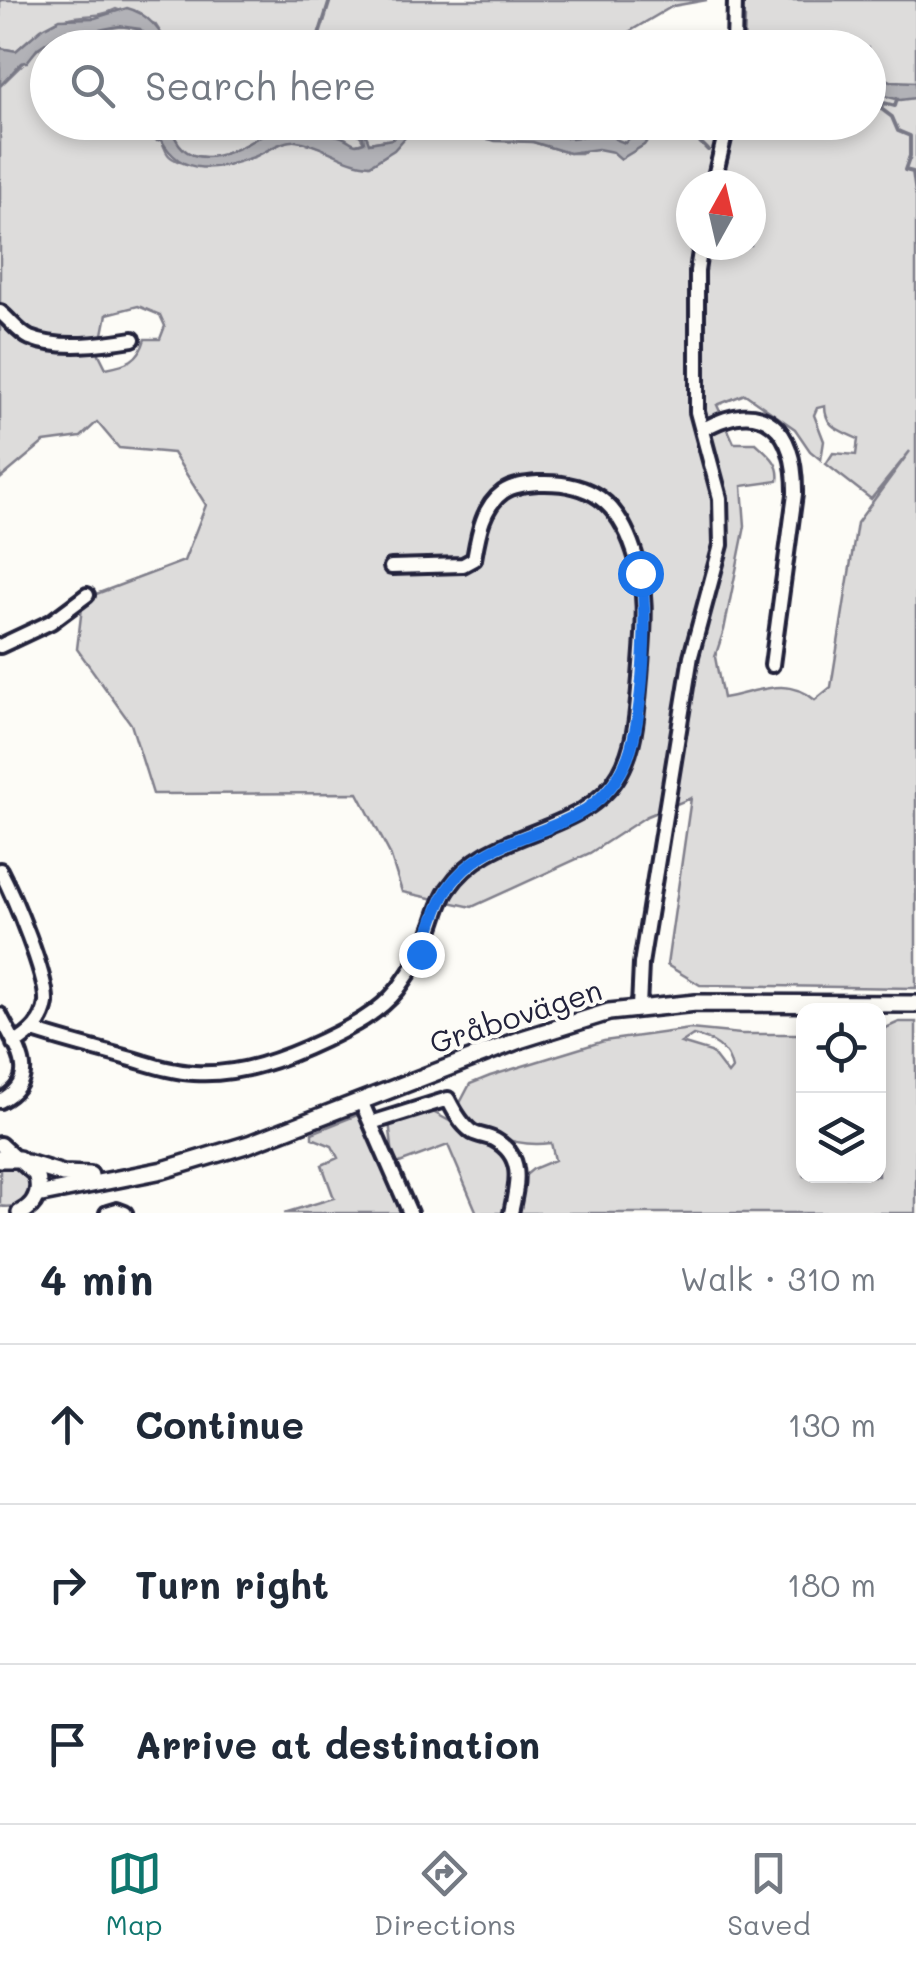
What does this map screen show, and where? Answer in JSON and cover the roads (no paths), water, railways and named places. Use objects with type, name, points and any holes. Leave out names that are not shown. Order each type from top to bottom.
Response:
[{"type":"main road","name":"Gråbovägen","points":[[30,1206],[208,1156],[559,1026],[639,1007],[696,1003],[796,1006]]},
{"type":"main road","name":"Gråbovägen","points":[[886,1006],[916,1004]]},
{"type":"main road","name":"Gråbovägen","points":[[14,1160],[76,1176],[208,1156]]},
{"type":"main road","points":[[14,1160],[38,1181],[30,1206]]},
{"type":"street","points":[[733,1],[734,30]]},
{"type":"street","points":[[717,170],[724,140]]},
{"type":"street","points":[[639,1007],[641,964],[691,656],[721,545],[720,498],[696,390],[698,260]]},
{"type":"street","points":[[0,312],[26,337],[49,343],[132,339]]},
{"type":"street","points":[[702,430],[738,414],[776,428],[790,448],[795,494],[772,666]]},
{"type":"street","points":[[33,1031],[194,1074],[256,1066],[294,1055],[363,1019],[395,992],[421,954],[446,891],[473,862],[518,836],[583,812],[607,792],[631,746],[644,591],[634,549],[603,499],[580,485],[516,486],[502,492],[478,528],[474,560],[463,565],[391,567]]},
{"type":"street","points":[[0,646],[51,622],[87,595]]},
{"type":"street","points":[[0,870],[24,924],[46,1001],[33,1031],[14,1044]]},
{"type":"street","points":[[0,1015],[24,1074],[16,1092],[0,1101]]},
{"type":"street","points":[[371,1123],[448,1099],[474,1134],[495,1140],[514,1155],[519,1178],[511,1213]]},
{"type":"street","points":[[360,1101],[410,1213]]},
{"type":"street","points":[[0,1144],[14,1160]]},
{"type":"street","points":[[107,1213],[125,1213]]},
{"type":"waterway","points":[[321,30],[330,0]]},
{"type":"waterway","points":[[886,104],[895,106],[897,99]]},
{"type":"waterway","points":[[886,112],[898,131],[910,136],[905,170],[913,172],[916,194]]},
{"type":"waterway","points":[[698,140],[708,150]]}]
